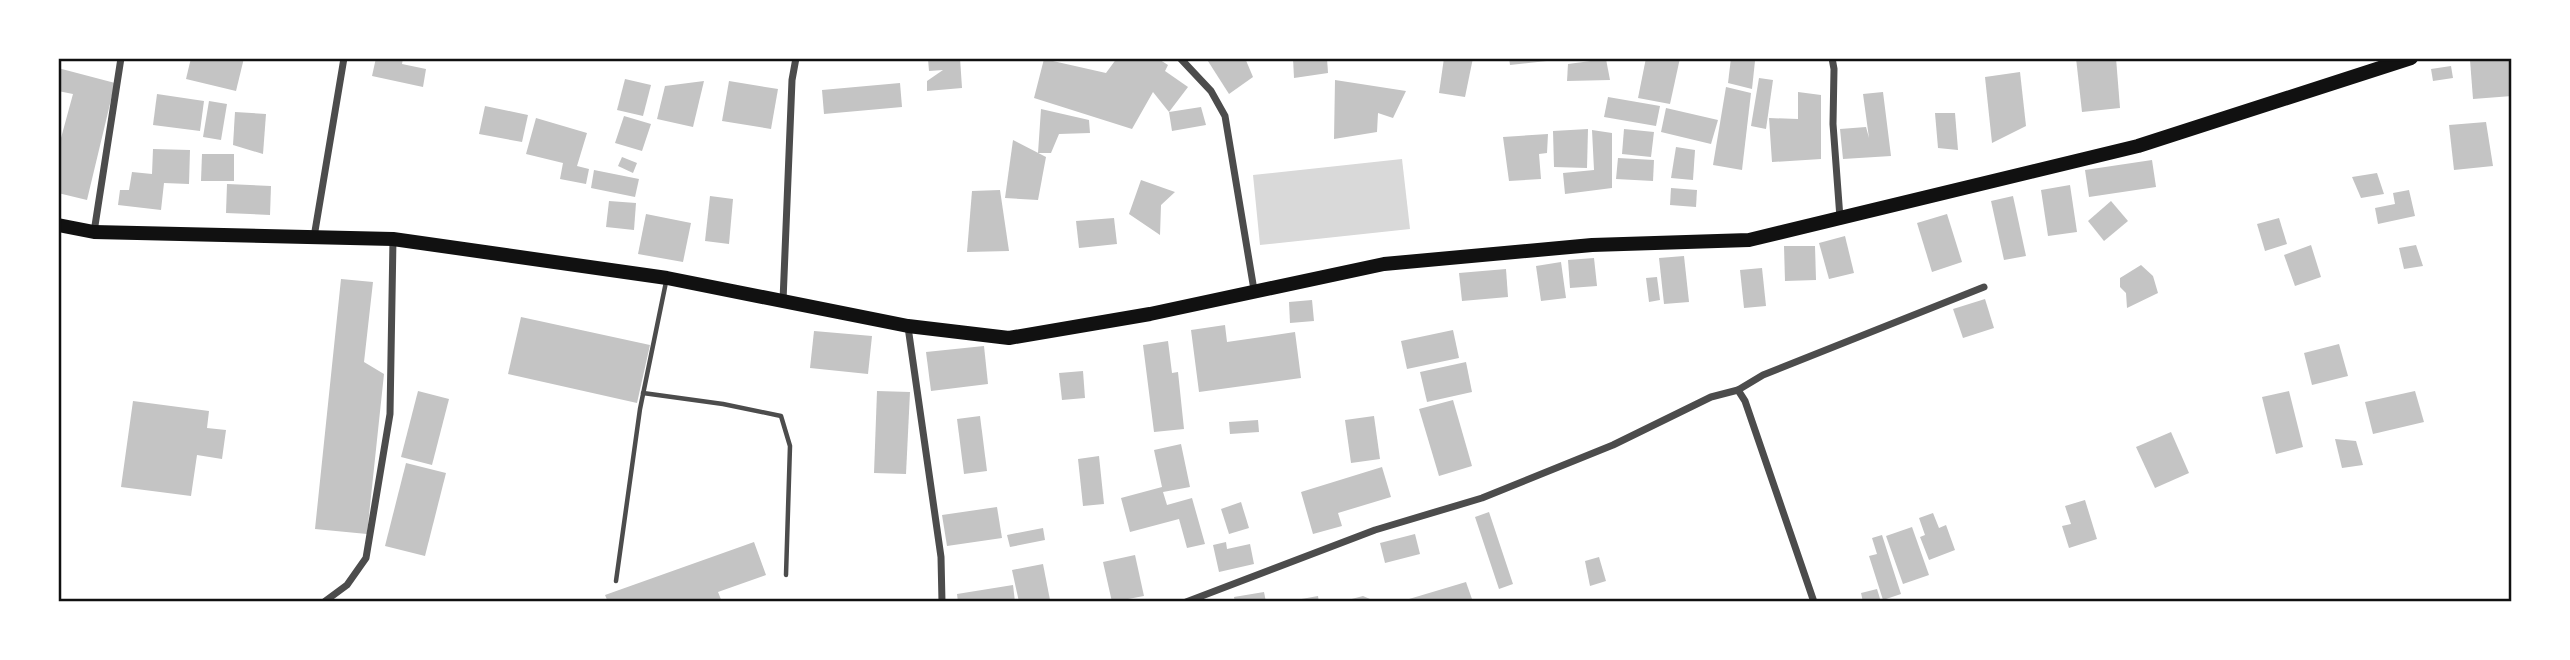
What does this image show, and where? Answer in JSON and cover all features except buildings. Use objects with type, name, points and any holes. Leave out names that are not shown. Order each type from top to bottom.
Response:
[{"type":"highway","points":[[58,225],[94,232],[393,239],[667,278],[908,326],[1009,338],[1150,314],[1384,264],[1592,245],[1749,240],[2138,146],[2411,58]]},
{"type":"street","points":[[94,232],[121,58]]},
{"type":"street","points":[[314,237],[344,58]]},
{"type":"street","points":[[783,301],[792,80],[796,58]]},
{"type":"street","points":[[1180,58],[1210,91],[1225,116],[1254,290]]},
{"type":"street","points":[[1832,58],[1833,124],[1840,218]]},
{"type":"street","points":[[324,602],[347,585],[366,558],[390,414],[393,239]]},
{"type":"street","points":[[1186,602],[1375,530],[1482,498],[1613,445],[1711,397],[1738,390],[1763,375],[1984,287]]},
{"type":"street","points":[[908,326],[941,557],[942,602]]},
{"type":"street","points":[[1738,390],[1745,401],[1815,602]]},
{"type":"lane","points":[[616,581],[643,393],[667,278]]},
{"type":"lane","points":[[643,393],[723,404],[782,416],[790,446],[786,575]]},
{"type":"shaded area","points":[[1402,159],[1410,229],[1260,245],[1253,175]]}]
